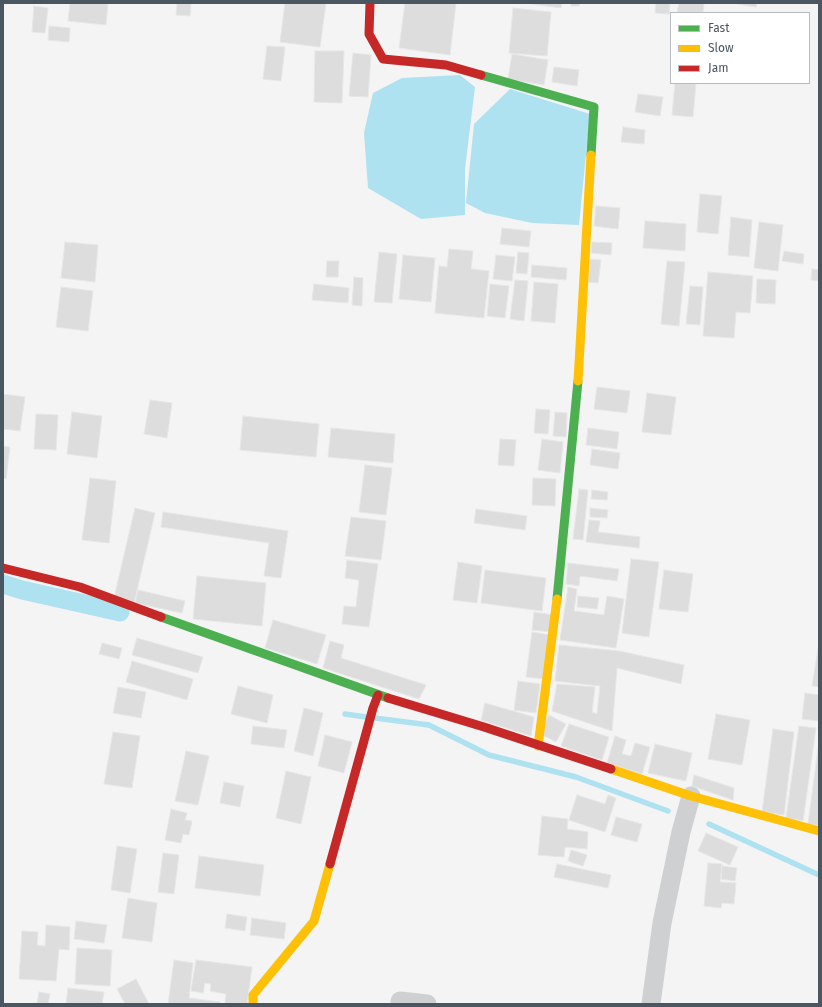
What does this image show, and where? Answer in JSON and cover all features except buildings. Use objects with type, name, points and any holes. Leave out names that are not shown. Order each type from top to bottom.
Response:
[{"type":"street","points":[[370,3],[369,34],[382,59],[446,65],[594,107],[576,406],[555,623],[538,746]]},
{"type":"street","points":[[3,568],[80,587],[183,626],[378,695],[484,727],[691,796],[819,831]]},
{"type":"street","points":[[252,1004],[253,994],[314,921],[373,708],[378,695]]},
{"type":"street","points":[[651,1004],[662,923],[681,832],[691,796]]},
{"type":"street","points":[[400,1004],[400,1001],[427,1004]]},
{"type":"water","points":[[460,75],[475,87],[465,169],[465,215],[421,219],[368,188],[364,133],[373,93],[402,78]]},
{"type":"water","points":[[510,89],[590,114],[579,225],[532,223],[485,213],[466,203],[474,124]]},
{"type":"waterway","points":[[3,584],[22,590],[120,612]]},
{"type":"waterway","points":[[345,714],[366,717]]},
{"type":"waterway","points":[[375,718],[429,725],[489,755],[576,777],[668,811]]},
{"type":"waterway","points":[[709,824],[819,875]]},
{"type":"traffic: fast","points":[[481,75],[594,107],[591,155]]},
{"type":"traffic: fast","points":[[557,599],[578,381]]},
{"type":"traffic: fast","points":[[161,617],[388,698]]},
{"type":"traffic: slow","points":[[578,381],[591,155]]},
{"type":"traffic: slow","points":[[538,746],[557,599]]},
{"type":"traffic: slow","points":[[611,769],[691,796],[819,831]]},
{"type":"traffic: slow","points":[[253,1004],[253,995],[314,921],[330,864]]},
{"type":"traffic: jam","points":[[370,3],[369,34],[383,59],[446,65],[481,75]]},
{"type":"traffic: jam","points":[[3,568],[80,587],[161,617]]},
{"type":"traffic: jam","points":[[330,864],[373,708],[378,695]]},
{"type":"traffic: jam","points":[[388,698],[484,727],[611,769]]}]
